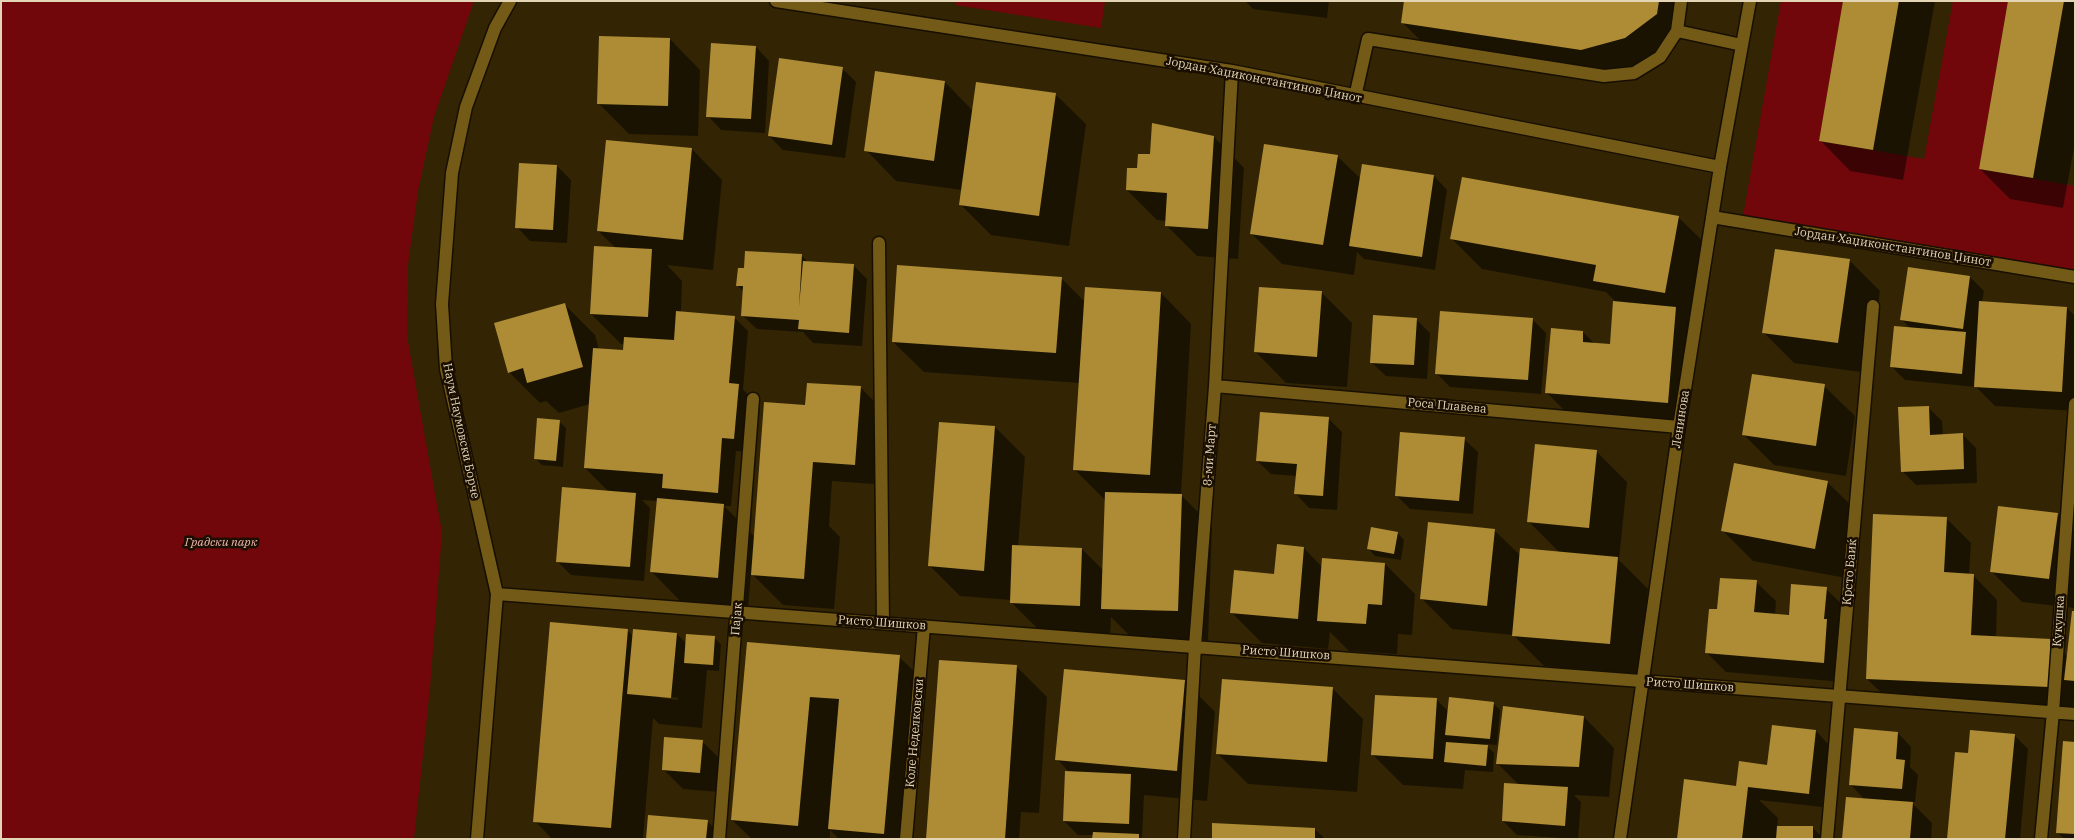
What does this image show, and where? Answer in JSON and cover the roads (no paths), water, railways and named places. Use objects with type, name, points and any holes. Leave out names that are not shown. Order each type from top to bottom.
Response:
[{"type":"street","name":"Наум Наумовски Борче","points":[[477,839],[497,594],[446,369],[442,304],[452,173],[466,107],[495,28],[510,1]]},
{"type":"street","name":"Јордан Хаџиконстантинов Џинот","points":[[776,1],[1232,71],[1355,97],[1720,167]]},
{"type":"street","points":[[1355,97],[1368,39],[1604,76],[1634,73],[1660,58],[1677,31],[1682,1]]},
{"type":"street","name":"Ленинова","points":[[1620,839],[1679,427],[1720,167],[1750,1]]},
{"type":"street","points":[[1677,31],[1742,45]]},
{"type":"street","name":"8-ми Март","points":[[1184,839],[1195,646],[1216,386],[1232,71]]},
{"type":"street","name":"Јордан Хаџиконстантинов Џинот","points":[[1712,217],[2075,277]]},
{"type":"street","points":[[879,243],[883,623]]},
{"type":"street","name":"Крсто Баиќ","points":[[1827,839],[1873,306]]},
{"type":"street","name":"Роса Плавева","points":[[1216,386],[1679,427]]},
{"type":"street","name":"Пајак","points":[[719,839],[753,399]]},
{"type":"street","name":"Кукушка","points":[[2041,839],[2053,712],[2075,404]]},
{"type":"street","name":"Ристо Шишков","points":[[497,594],[2075,714]]},
{"type":"street","name":"Коле Неделковски","points":[[906,839],[924,626]]},
{"type":"park label","name":"Градски парк","points":[[221,543]]}]
